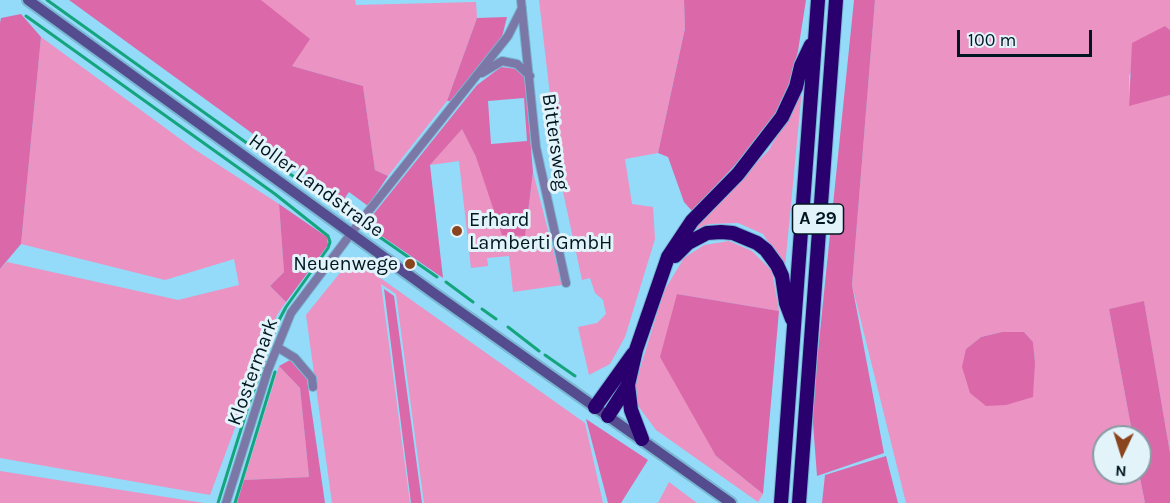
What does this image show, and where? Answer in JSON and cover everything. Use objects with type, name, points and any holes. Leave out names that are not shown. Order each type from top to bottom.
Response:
[{"type":"highway","name":"A 29","points":[[781,503],[818,0]]},
{"type":"highway","name":"A 29","points":[[799,503],[836,0]]},
{"type":"highway","points":[[642,439],[631,410],[628,385],[636,350],[663,271],[675,244],[692,221],[738,174],[782,117],[815,36]]},
{"type":"highway","points":[[663,271],[678,252],[697,237],[707,233],[721,232],[746,236],[766,250],[777,265],[786,303],[794,323]]},
{"type":"highway","points":[[595,406],[636,350]]},
{"type":"highway","points":[[608,416],[628,385]]},
{"type":"main road","name":"Holler Landstraße","points":[[28,0],[731,503]]},
{"type":"street","name":"Bittersweg","points":[[351,233],[508,36],[522,4]]},
{"type":"street","name":"Bittersweg","points":[[522,4],[536,147],[566,283]]},
{"type":"street","name":"Bittersweg","points":[[479,74],[502,61],[518,64],[530,76]]},
{"type":"street","name":"Klostermark","points":[[226,503],[277,347],[291,313],[351,233]]},
{"type":"street","points":[[277,347],[295,358],[312,378],[313,387]]},
{"type":"shaded area","points":[[69,0],[261,0],[310,39],[292,66],[363,86],[375,170],[388,176],[368,206],[349,192],[342,202]]},
{"type":"shaded area","points":[[261,0],[355,0],[356,5],[476,2],[477,18],[447,101],[388,176],[375,170],[363,86],[292,66]]},
{"type":"shaded area","points":[[539,0],[684,0],[685,27],[658,153],[625,159],[632,204],[653,207],[655,239],[625,337],[610,364],[589,375],[578,327],[597,323],[606,314],[603,300],[595,293],[590,278],[582,280],[559,173]]},
{"type":"shaded area","points":[[684,0],[806,0],[798,51],[786,98],[750,149],[692,211],[684,202],[668,157],[658,153],[685,28]]},
{"type":"shaded area","points":[[854,0],[875,0],[852,285],[884,453],[817,476],[812,410]]},
{"type":"shaded area","points":[[875,0],[1170,0],[1170,30],[1165,26],[1129,75],[1129,105],[1170,95],[1170,453],[1144,302],[1109,309],[1131,425],[1092,425],[1092,485],[1141,485],[1145,503],[906,503],[852,285]],"holes":[[[1002,332],[1024,332],[1033,342],[1035,362],[966,349],[981,337]]]},
{"type":"shaded area","points":[[21,14],[41,37],[21,244],[0,269],[0,23],[1,18]]},
{"type":"shaded area","points":[[507,17],[502,37],[451,101],[447,101],[477,18]]},
{"type":"shaded area","points":[[1165,26],[1170,30],[1170,95],[1129,106],[1132,43]]},
{"type":"shaded area","points":[[41,37],[194,149],[279,204],[284,272],[270,286],[286,302],[277,315],[210,495],[0,458],[0,269],[7,262],[178,300],[239,285],[234,259],[165,280],[21,244]]},
{"type":"shaded area","points":[[501,67],[517,69],[525,76],[533,172],[525,236],[502,235],[476,157],[462,129],[430,165],[443,278],[370,228],[368,221],[477,85]],"holes":[[[524,98],[527,141],[491,144],[488,101]]]},
{"type":"shaded area","points":[[802,89],[785,267],[763,234],[738,223],[709,224],[689,232],[769,150]]},
{"type":"shaded area","points":[[462,128],[476,157],[525,235],[533,172],[562,285],[513,292],[509,256],[487,258],[488,266],[471,268],[459,161],[430,165]]},
{"type":"shaded area","points":[[279,204],[327,237],[328,245],[286,302],[270,286],[284,272]]},
{"type":"shaded area","points":[[729,241],[752,251],[772,271],[779,311],[677,294],[716,456],[763,494],[758,502],[656,430],[636,403],[634,388],[664,291],[684,258],[704,245]]},
{"type":"shaded area","points":[[352,258],[585,423],[603,503],[424,503],[396,294],[381,284],[410,503],[332,503],[306,315]]},
{"type":"shaded area","points":[[384,289],[394,296],[422,503],[411,503]]},
{"type":"shaded area","points":[[677,294],[779,311],[763,494],[716,456],[660,357]]},
{"type":"shaded area","points":[[1144,301],[1170,453],[1170,503],[1145,503],[1141,485],[1152,485],[1152,425],[1131,425],[1109,309]]},
{"type":"shaded area","points":[[1002,332],[1024,332],[1033,342],[1035,362],[1033,397],[1006,405],[986,406],[970,393],[962,367],[966,349],[981,337]]},
{"type":"shaded area","points":[[290,360],[307,379],[325,503],[237,503],[244,480],[309,477],[300,388],[279,366]]},
{"type":"shaded area","points":[[279,366],[300,388],[309,477],[244,480]]},
{"type":"shaded area","points":[[586,419],[648,460],[621,503],[608,503]]},
{"type":"shaded area","points":[[886,456],[898,503],[822,503],[825,475]]},
{"type":"shaded area","points":[[0,471],[204,503],[0,503]]},
{"type":"shaded area","points":[[669,482],[697,503],[658,503]]},
{"type":"waterway","points":[[47,0],[325,199]]},
{"type":"waterway","points":[[26,16],[275,194],[328,236],[330,242],[328,248],[278,322],[218,503]]},
{"type":"waterway","points":[[371,231],[437,277]]},
{"type":"waterway","points":[[446,282],[473,302]]},
{"type":"waterway","points":[[482,309],[496,319]]},
{"type":"waterway","points":[[508,327],[539,351]]},
{"type":"waterway","points":[[545,355],[575,376]]},
{"type":"waterway","points":[[235,503],[275,372]]},
{"type":"place","name":"Erhard Lamberti GmbH","points":[[457,231]]},
{"type":"place","name":"Neuenwege","points":[[410,264]]}]
